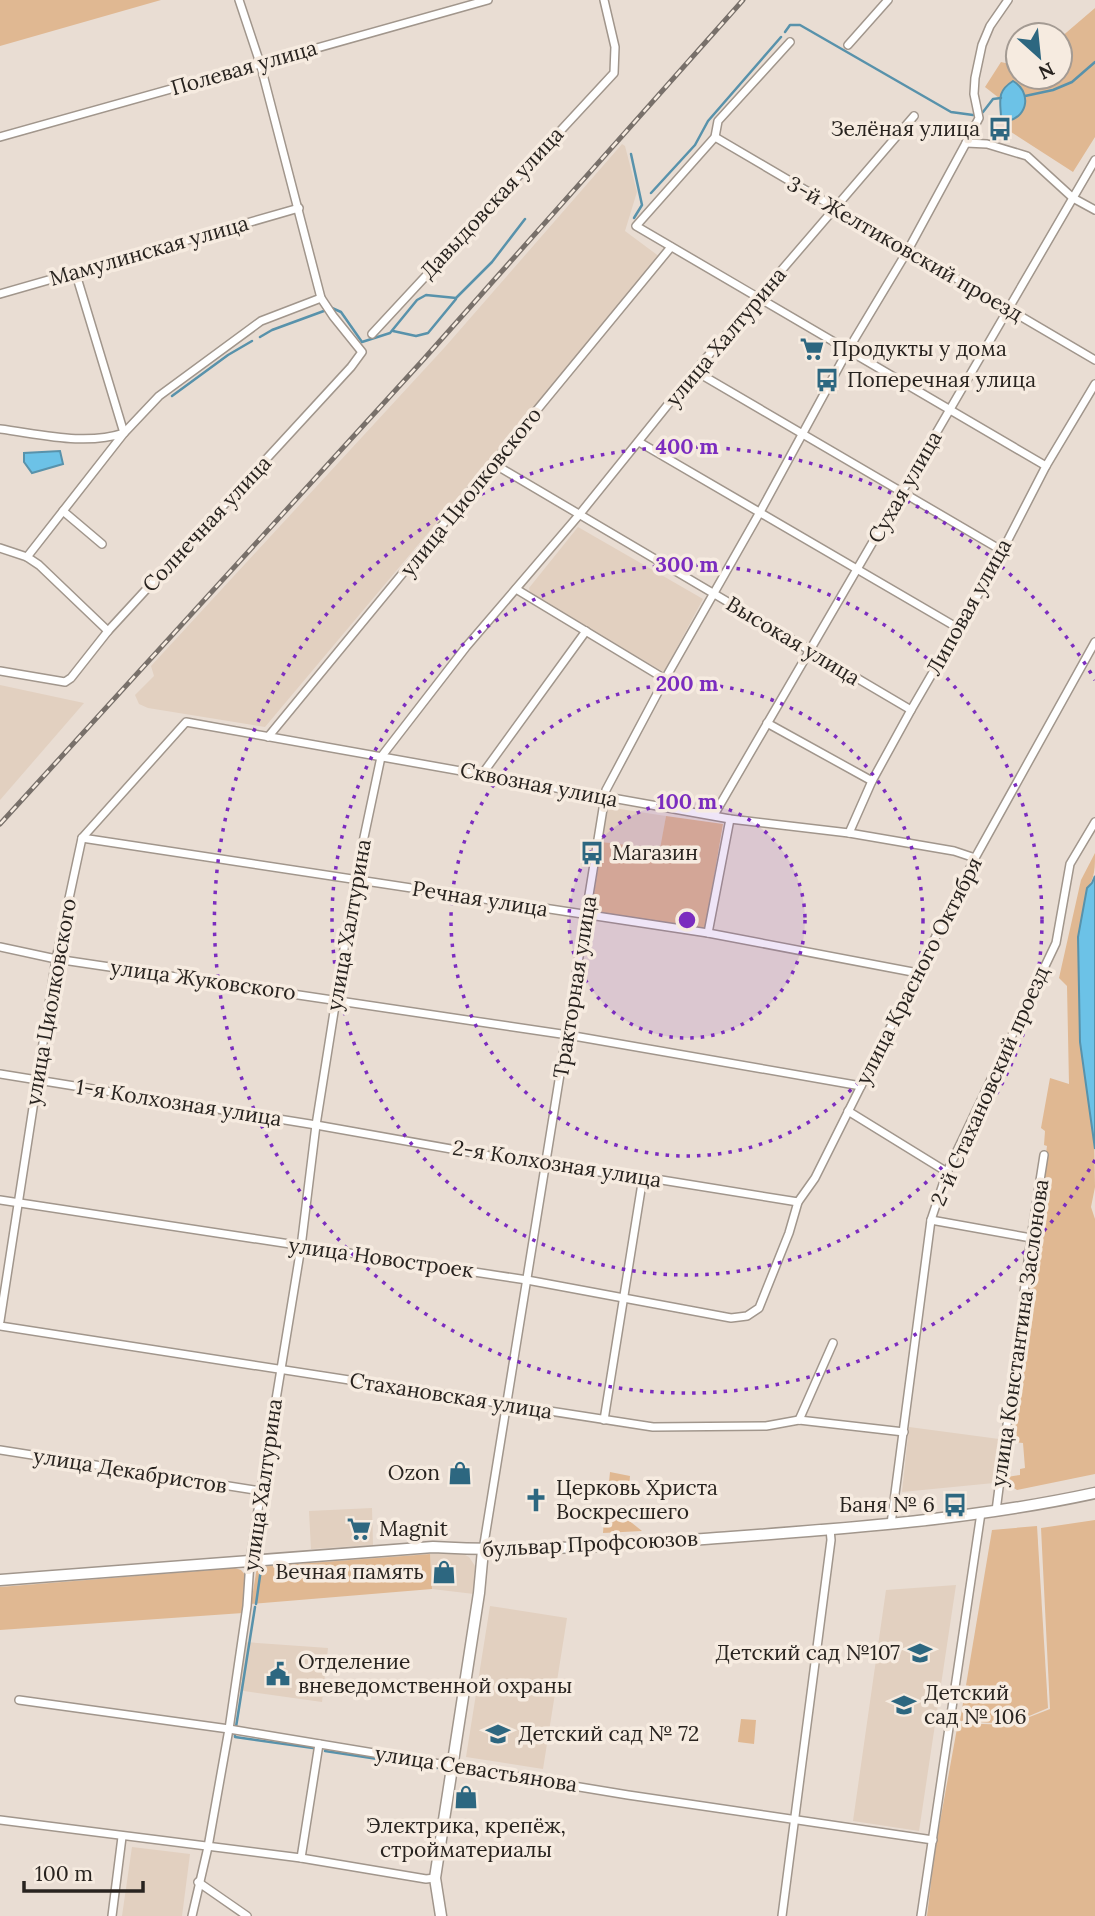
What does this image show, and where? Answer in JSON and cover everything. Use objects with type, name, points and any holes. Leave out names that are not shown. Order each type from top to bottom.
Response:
[{"type":"main road","name":"бульвар Профсоюзов","points":[[0,1580],[433,1547],[483,1550],[626,1544],[830,1529],[996,1511],[1095,1493]]},
{"type":"main road","name":"Тракторная улица","points":[[441,1916],[435,1878],[479,1593],[483,1550]]},
{"type":"street","points":[[27,557],[124,433],[159,396],[261,321],[321,298],[260,62],[239,0]]},
{"type":"street","name":"Полевая улица","points":[[0,137],[488,0]]},
{"type":"street","name":"Давыдовская улица","points":[[372,334],[614,73],[615,47],[604,0]]},
{"type":"street","points":[[848,45],[888,0]]},
{"type":"street","points":[[1008,0],[990,26],[982,45],[974,94],[979,118],[967,142],[987,144],[1027,156],[1073,198],[1095,210]]},
{"type":"street","points":[[790,42],[718,121],[715,137],[636,226],[1046,466]]},
{"type":"street","name":"улица Халтурина","points":[[191,1916],[208,1847],[229,1729],[247,1606],[250,1561],[302,1247],[316,1125],[355,880],[381,757],[466,647],[579,515],[695,371],[914,116]]},
{"type":"street","name":"3-й Желтиковский проезд","points":[[715,137],[1095,360]]},
{"type":"street","name":"Тракторная улица","points":[[483,1550],[606,790],[712,593],[967,142]]},
{"type":"street","name":"Сухая улица","points":[[714,815],[1095,160]]},
{"type":"street","name":"Мамулинская улица","points":[[0,294],[299,208]]},
{"type":"street","name":"улица Циолковского","points":[[268,737],[671,247]]},
{"type":"street","points":[[75,271],[124,433]]},
{"type":"street","name":"Солнечная улица","points":[[0,671],[65,682],[71,678],[108,631],[360,358],[362,352],[321,298]]},
{"type":"street","points":[[695,371],[1001,550]]},
{"type":"street","name":"Липовая улица","points":[[849,832],[872,781],[1046,466],[1095,384]]},
{"type":"street","points":[[0,429],[75,439],[108,439],[124,433]]},
{"type":"street","points":[[639,442],[958,628]]},
{"type":"street","name":"Высокая улица","points":[[495,464],[911,710]]},
{"type":"street","points":[[63,511],[102,544]]},
{"type":"street","points":[[0,548],[27,557],[39,565],[108,631]]},
{"type":"street","points":[[516,589],[665,679]]},
{"type":"street","points":[[483,774],[586,631]]},
{"type":"street","name":"улица Красного Октября","points":[[759,1308],[789,1233],[798,1202],[815,1178],[975,858],[1095,642]]},
{"type":"street","name":"улица Циолковского","points":[[0,1321],[56,959],[82,838],[186,722]]},
{"type":"street","name":"Сквозная улица","points":[[186,722],[730,819],[849,832],[954,851],[975,858]]},
{"type":"street","points":[[767,723],[872,781]]},
{"type":"street","points":[[708,933],[730,819]]},
{"type":"street","name":"2-й Стахановский проезд","points":[[891,1524],[931,1220],[947,1172],[1056,943],[1070,864],[1095,822]]},
{"type":"street","name":"Речная улица","points":[[82,838],[708,933],[918,973]]},
{"type":"street","name":"улица Жуковского","points":[[0,947],[56,959],[568,1035],[861,1086]]},
{"type":"street","name":"1-я Колхозная улица","points":[[0,1074],[316,1125]]},
{"type":"street","points":[[848,1111],[947,1172]]},
{"type":"street","name":"2-я Колхозная улица","points":[[316,1125],[547,1166],[643,1177],[798,1202]]},
{"type":"street","name":"улица Константина Заслонова","points":[[996,1511],[1044,1155]]},
{"type":"street","points":[[604,1420],[643,1177]]},
{"type":"street","name":"улица Новостроек","points":[[0,1200],[527,1280],[731,1318],[747,1317],[759,1308]]},
{"type":"street","points":[[931,1220],[1031,1238]]},
{"type":"street","name":"Стахановская улица","points":[[0,1326],[507,1406],[672,1429],[766,1426],[799,1420],[904,1432]]},
{"type":"street","points":[[799,1420],[833,1343]]},
{"type":"street","name":"улица Декабристов","points":[[0,1450],[261,1491]]},
{"type":"street","name":"улица Константина Заслонова","points":[[921,1916],[981,1513]]},
{"type":"street","points":[[782,1916],[831,1540],[830,1529]]},
{"type":"street","name":"улица Севастьянова","points":[[19,1700],[229,1729],[412,1758],[452,1767],[933,1840]]},
{"type":"street","points":[[301,1858],[319,1744]]},
{"type":"street","points":[[0,1820],[301,1858],[435,1878]]},
{"type":"street","points":[[112,1916],[122,1837]]},
{"type":"street","points":[[198,1882],[247,1916]]},
{"type":"shaded area","points":[[0,0],[161,0],[0,46]]},
{"type":"shaded area","points":[[1095,8],[1095,137],[1073,172],[1008,130],[1008,121],[1013,120],[1026,96],[1023,91],[1074,91],[1074,26]]},
{"type":"shaded area","points":[[1001,62],[1004,63],[1004,90],[999,98],[985,87]]},
{"type":"shaded area","points":[[622,144],[625,146],[637,192],[625,231],[660,257],[265,727],[148,708],[139,704],[135,695],[154,676],[151,666],[445,347]]},
{"type":"shaded area","points":[[578,527],[703,599],[664,672],[533,597],[530,592],[529,588]]},
{"type":"shaded area","points":[[0,685],[84,703],[0,800]]},
{"type":"shaded area","points":[[607,807],[666,816],[661,849],[602,842]]},
{"type":"shaded area","points":[[666,816],[723,824],[705,930],[591,913],[602,842],[660,849]]},
{"type":"shaded area","points":[[1095,853],[1094,872],[1087,888],[1079,937],[1078,969],[1080,1042],[1094,1138],[1095,1187],[1091,1207],[1095,1219],[1095,1474],[1017,1490],[1011,1486],[1007,1477],[1020,1475],[1020,1469],[1025,1468],[1023,1443],[1015,1442],[1009,1428],[1047,1146],[1044,1145],[1045,1131],[1041,1128],[1050,1078],[1069,1084],[1067,986],[1059,978],[1081,880]]},
{"type":"shaded area","points":[[909,1427],[999,1439],[994,1483],[902,1492]]},
{"type":"shaded area","points":[[610,1472],[630,1476],[629,1487],[638,1493],[639,1498],[608,1493]]},
{"type":"shaded area","points":[[372,1508],[373,1545],[311,1549],[309,1511]]},
{"type":"shaded area","points":[[616,1516],[627,1519],[642,1531],[603,1533],[604,1520]]},
{"type":"shaded area","points":[[1095,1520],[1095,1916],[927,1916],[935,1849],[958,1723],[1009,1725],[1050,1709],[1041,1528]]},
{"type":"shaded area","points":[[1037,1526],[1048,1708],[1010,1724],[960,1721],[992,1530]]},
{"type":"shaded area","points":[[461,1553],[469,1557],[475,1566],[474,1594],[432,1589],[430,1554]]},
{"type":"shaded area","points":[[430,1554],[432,1589],[251,1604],[257,1567]]},
{"type":"shaded area","points":[[235,1568],[246,1576],[243,1613],[0,1630],[0,1587]]},
{"type":"shaded area","name":"Детский сад № 106","points":[[956,1585],[919,1831],[853,1821],[886,1590]]},
{"type":"shaded area","points":[[490,1606],[567,1618],[543,1769],[466,1757]]},
{"type":"shaded area","points":[[245,1642],[328,1648],[322,1702],[237,1690]]},
{"type":"shaded area","points":[[741,1719],[756,1720],[754,1744],[738,1742]]},
{"type":"shaded area","points":[[132,1847],[190,1854],[182,1916],[122,1916]]},
{"type":"water","points":[[1004,88],[1004,91],[1023,91],[1024,109],[1008,121],[1001,116],[1001,96]]},
{"type":"water","points":[[60,451],[63,464],[32,473],[24,462],[24,453]]},
{"type":"water","points":[[1095,876],[1095,1149],[1080,1042],[1078,937],[1087,888]]},
{"type":"waterway","points":[[785,32],[790,25],[800,25],[951,112],[973,115]]},
{"type":"waterway","points":[[651,193],[695,145],[708,121],[781,37]]},
{"type":"waterway","points":[[1025,96],[1053,90],[1072,82],[1095,62]]},
{"type":"waterway","points":[[983,112],[993,99],[1001,98]]},
{"type":"waterway","points":[[631,154],[642,205],[634,218]]},
{"type":"waterway","points":[[260,337],[332,308],[341,312],[362,342],[390,333],[417,300],[426,295],[456,298],[492,262],[525,219]]},
{"type":"waterway","points":[[393,331],[416,336],[428,333],[456,299]]},
{"type":"waterway","points":[[172,396],[252,341]]},
{"type":"waterway","points":[[256,1604],[261,1569]]},
{"type":"waterway","points":[[236,1727],[255,1607]]},
{"type":"waterway","points":[[235,1735],[313,1748]]},
{"type":"waterway","points":[[325,1751],[437,1768]]},
{"type":"railway","points":[[0,824],[423,360],[743,0]]},
{"type":"place","name":"Зелёная улица","points":[[1000,129]]},
{"type":"place","name":"Продукты у дома","points":[[812,349]]},
{"type":"place","name":"Поперечная улица","points":[[827,380]]},
{"type":"place","name":"Магазин","points":[[592,853]]},
{"type":"place","name":"Ozon","points":[[460,1473]]},
{"type":"place","name":"Церковь Христа Воскресшего","points":[[536,1500]]},
{"type":"place","name":"Баня № 6","points":[[955,1505]]},
{"type":"place","name":"Magnit","points":[[359,1529]]},
{"type":"place","name":"Вечная память","points":[[444,1572]]},
{"type":"place","name":"Детский сад №107","points":[[920,1653]]},
{"type":"place","name":"Отделение вневедомственной охраны","points":[[278,1674]]},
{"type":"place","name":"Детский сад № 106","points":[[904,1705]]},
{"type":"place","name":"Детский сад № 72","points":[[498,1734]]},
{"type":"place","name":"Электрика, крепёж, стройматериалы","points":[[466,1797]]}]
